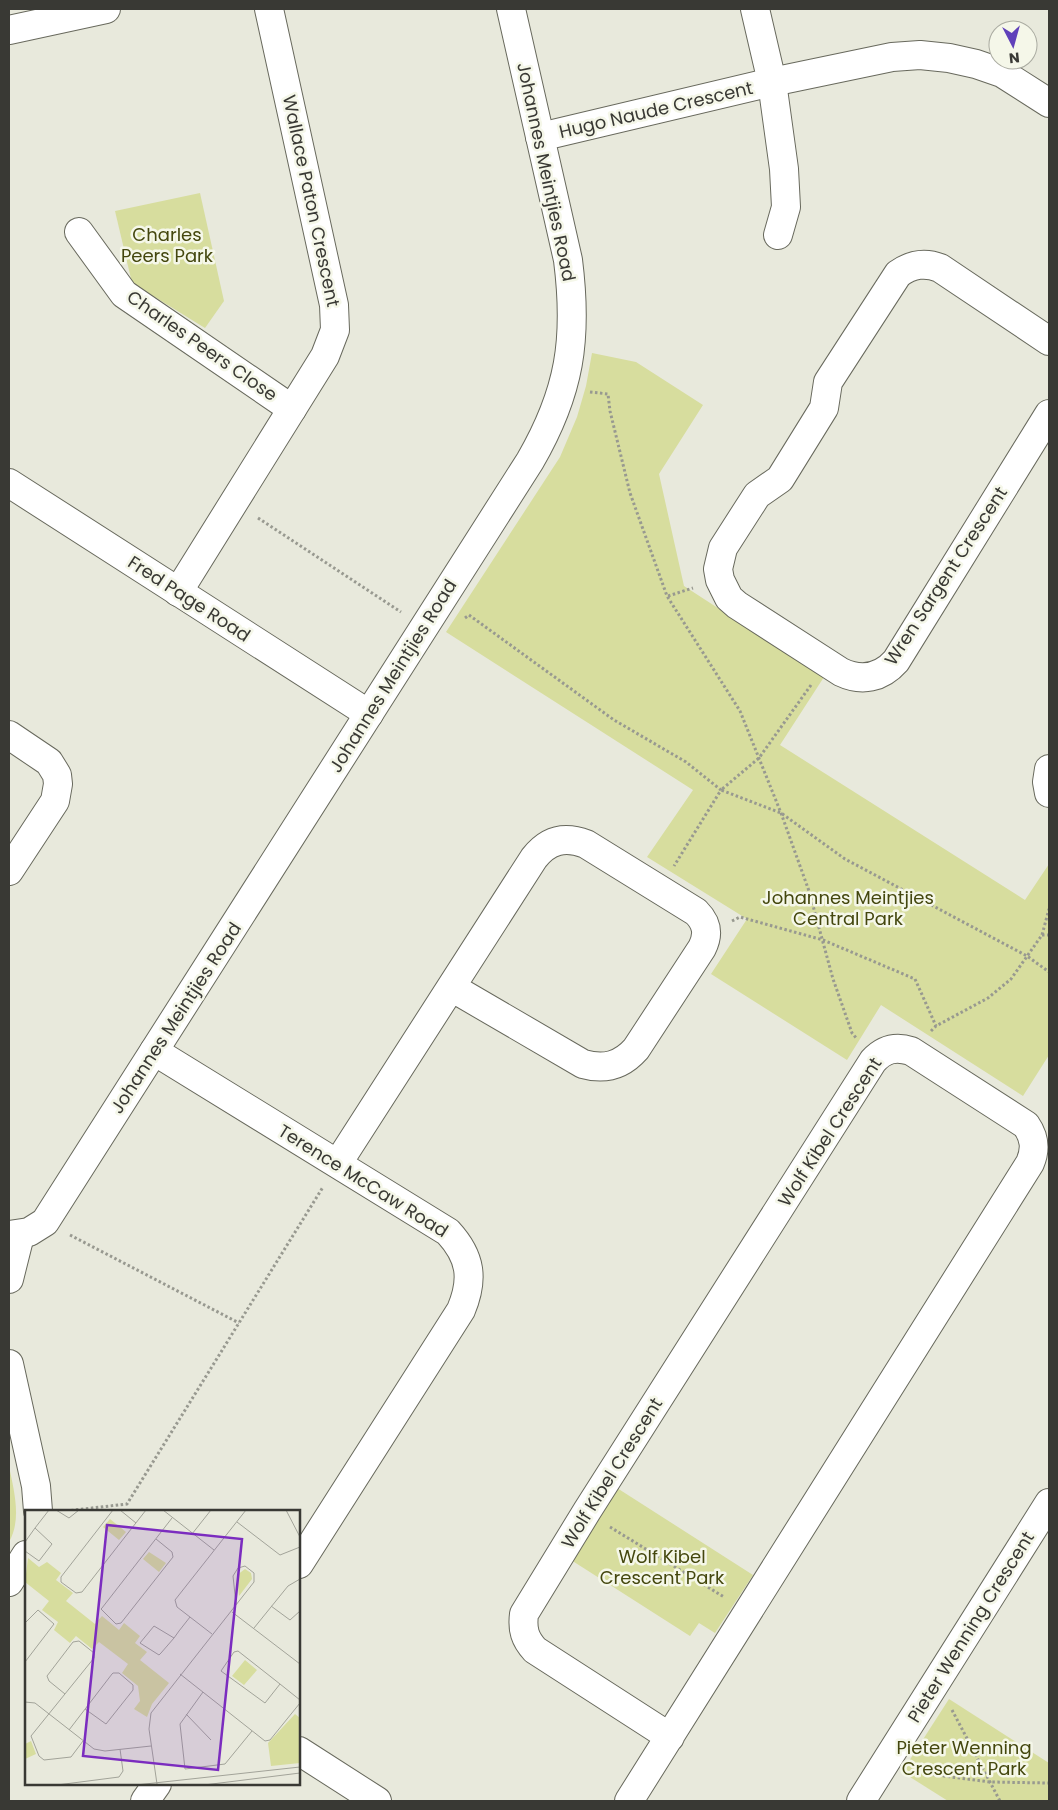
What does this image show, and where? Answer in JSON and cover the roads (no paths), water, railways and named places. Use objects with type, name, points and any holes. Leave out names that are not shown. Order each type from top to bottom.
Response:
[{"type":"street","points":[[9,30],[106,9]]},
{"type":"street","name":"Wallace Paton Crescent","points":[[178,592],[325,356],[335,330],[336,317],[334,305],[269,9]]},
{"type":"street","name":"Johannes Meintjies Road","points":[[9,1279],[14,1235],[38,1228],[45,1222],[543,438],[562,388],[571,345],[573,317],[571,288],[568,260],[511,9]]},
{"type":"street","name":"Hugo Naude Crescent","points":[[755,9],[772,82]]},
{"type":"street","name":"Hugo Naude Crescent","points":[[540,137],[772,82],[892,57],[920,55],[949,58],[1002,73],[1049,103]]},
{"type":"street","points":[[772,82],[784,169],[786,207],[778,235]]},
{"type":"street","name":"Charles Peers Close","points":[[79,232],[124,294],[292,409]]},
{"type":"street","name":"Wren Sargent Crescent","points":[[1049,341],[940,268],[932,265],[914,265],[906,268],[893,281],[828,382],[824,408],[780,478],[757,495],[723,548],[718,569],[720,580],[730,598],[737,605],[851,677],[872,677],[882,673],[896,660],[1049,414]]},
{"type":"street","name":"Fred Page Road","points":[[9,483],[369,714]]},
{"type":"street","points":[[9,735],[49,762],[57,775],[58,784],[54,800],[9,872]]},
{"type":"street","points":[[1049,768],[1047,782],[1049,793]]},
{"type":"street","points":[[338,1164],[451,987],[534,858],[540,850],[549,844],[558,840],[568,839],[586,844],[696,912],[705,924],[706,932],[702,948],[636,1049],[629,1056],[611,1066],[602,1068],[583,1064],[451,987]]},
{"type":"street","name":"Wolf Kibel Crescent","points":[[901,1048],[911,1051],[1026,1125],[1032,1134],[1035,1144],[1034,1154],[670,1737],[535,1650],[528,1643],[524,1633],[524,1614],[873,1062],[880,1054],[890,1049],[901,1048]]},
{"type":"street","name":"Terence McCaw Road","points":[[154,1051],[448,1232],[458,1243],[465,1256],[469,1270],[467,1297],[461,1310],[300,1562]]},
{"type":"street","points":[[9,1364],[36,1486],[38,1510]]},
{"type":"street","name":"Pieter Wenning Crescent","points":[[861,1801],[1049,1503]]},
{"type":"street","points":[[9,1582],[25,1558]]},
{"type":"street","points":[[629,1801],[670,1737]]},
{"type":"street","points":[[300,1753],[377,1801]]},
{"type":"street","points":[[145,1801],[156,1785]]},
{"type":"park label","name":"Charles Peers Park","points":[[167,245]]},
{"type":"park label","name":"Johannes Meintjies Central Park","points":[[848,908]]},
{"type":"park label","name":"Wolf Kibel Crescent Park","points":[[662,1567]]},
{"type":"park label","name":"Pieter Wenning Crescent Park","points":[[964,1758]]}]
